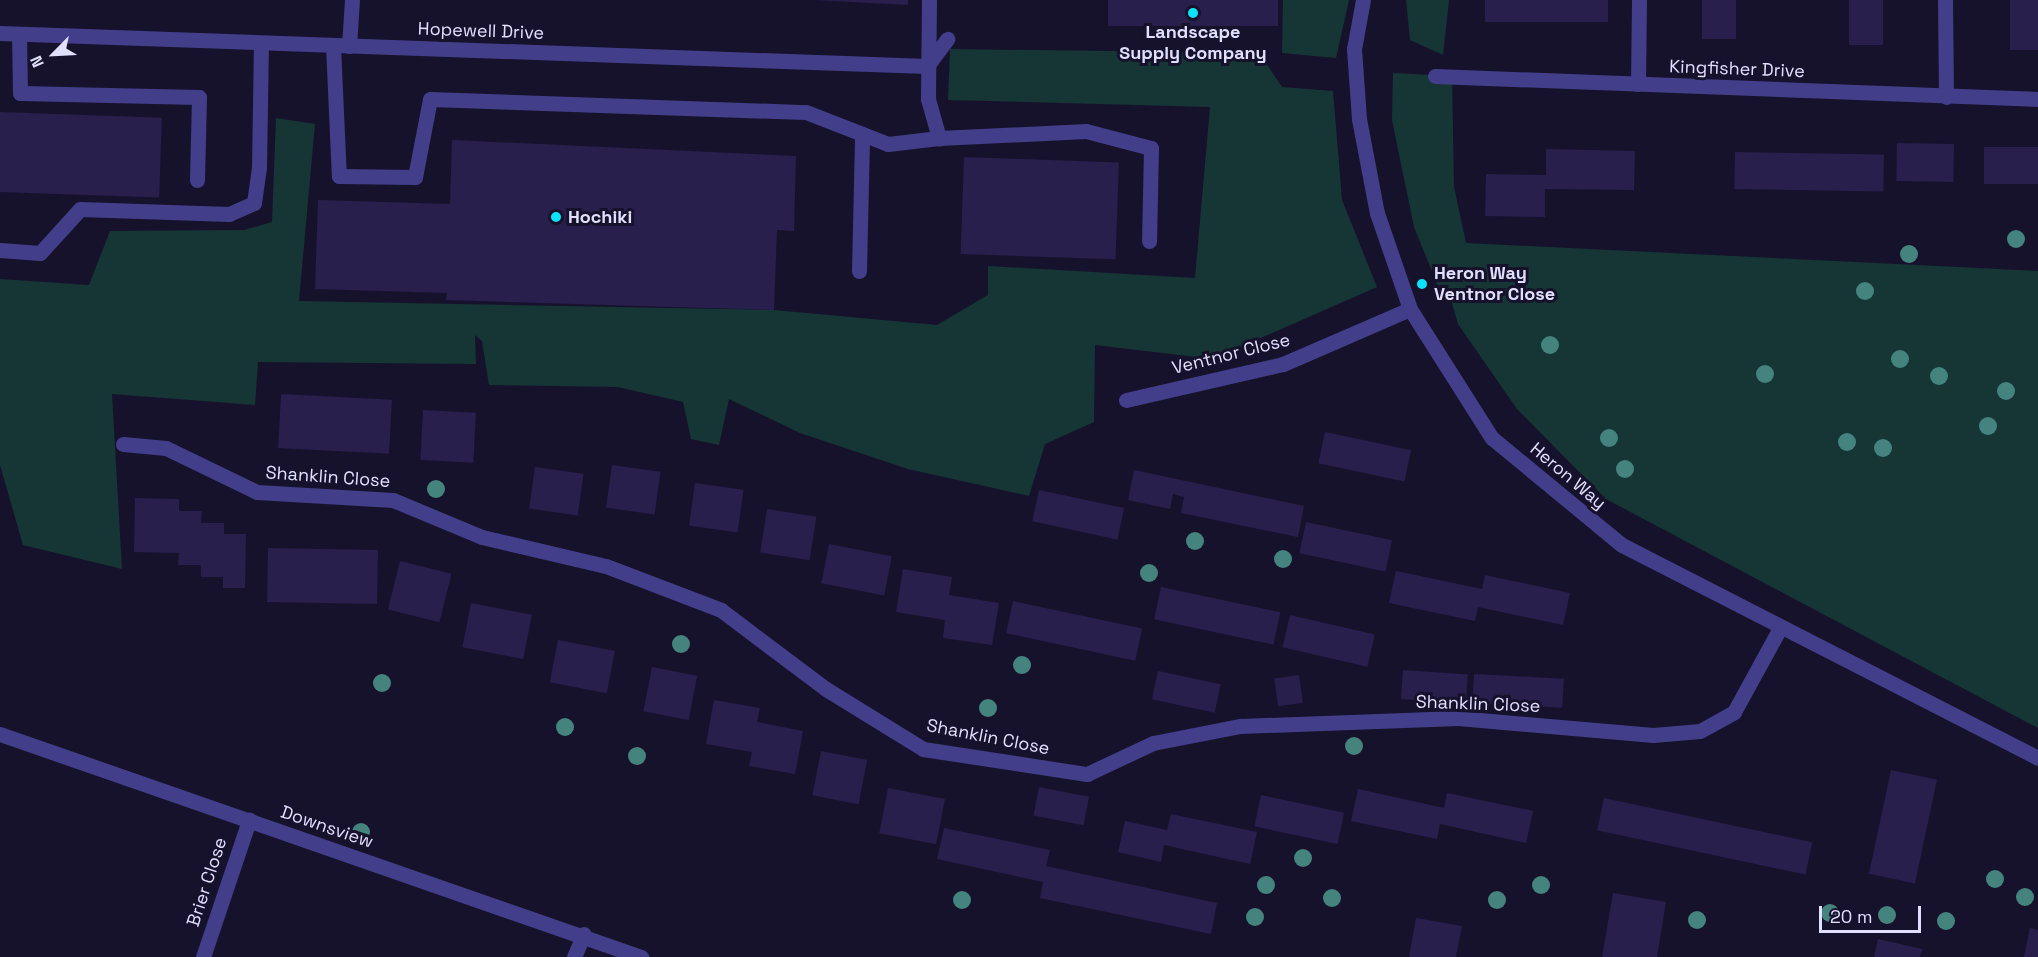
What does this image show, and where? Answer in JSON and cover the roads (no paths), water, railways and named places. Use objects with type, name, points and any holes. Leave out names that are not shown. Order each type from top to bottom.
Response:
[{"type":"street","points":[[349,46],[352,0]]},
{"type":"street","points":[[929,0],[928,99],[939,138]]},
{"type":"street","points":[[1638,84],[1639,0]]},
{"type":"street","points":[[1945,0],[1946,97]]},
{"type":"street","name":"Heron Way","points":[[1362,4],[1354,49],[1359,119],[1377,213],[1410,309],[1492,438],[1622,545],[2038,758]]},
{"type":"street","name":"Hopewell Drive","points":[[0,33],[927,66]]},
{"type":"street","points":[[19,34],[20,93],[199,97],[197,180]]},
{"type":"street","points":[[927,66],[947,39]]},
{"type":"street","points":[[0,250],[40,253],[80,209],[229,214],[254,203],[259,168],[261,43]]},
{"type":"street","points":[[333,46],[339,176],[415,177],[430,99],[806,112],[888,144],[939,138],[1086,131],[1151,148],[1149,241]]},
{"type":"street","name":"Kingfisher Drive","points":[[1435,76],[2038,99]]},
{"type":"street","points":[[859,271],[862,134]]},
{"type":"street","name":"Ventnor Close","points":[[1126,400],[1283,364],[1410,309]]},
{"type":"street","name":"Shanklin Close","points":[[123,444],[166,448],[257,492],[393,500],[482,537],[606,566],[721,610],[826,689],[923,748],[1087,774],[1153,743],[1240,726],[1458,718],[1653,735],[1700,731],[1734,712],[1780,627]]},
{"type":"street","name":"Downsview","points":[[0,734],[584,934],[641,957]]},
{"type":"street","name":"Brier Close","points":[[203,957],[249,820]]},
{"type":"street","points":[[574,957],[584,934]]},
{"type":"place","name":"Landscape Supply Company","points":[[1193,13]]},
{"type":"place","name":"Hochiki","points":[[556,217]]},
{"type":"place","name":"Heron Way Ventnor Close","points":[[1422,284]]}]
